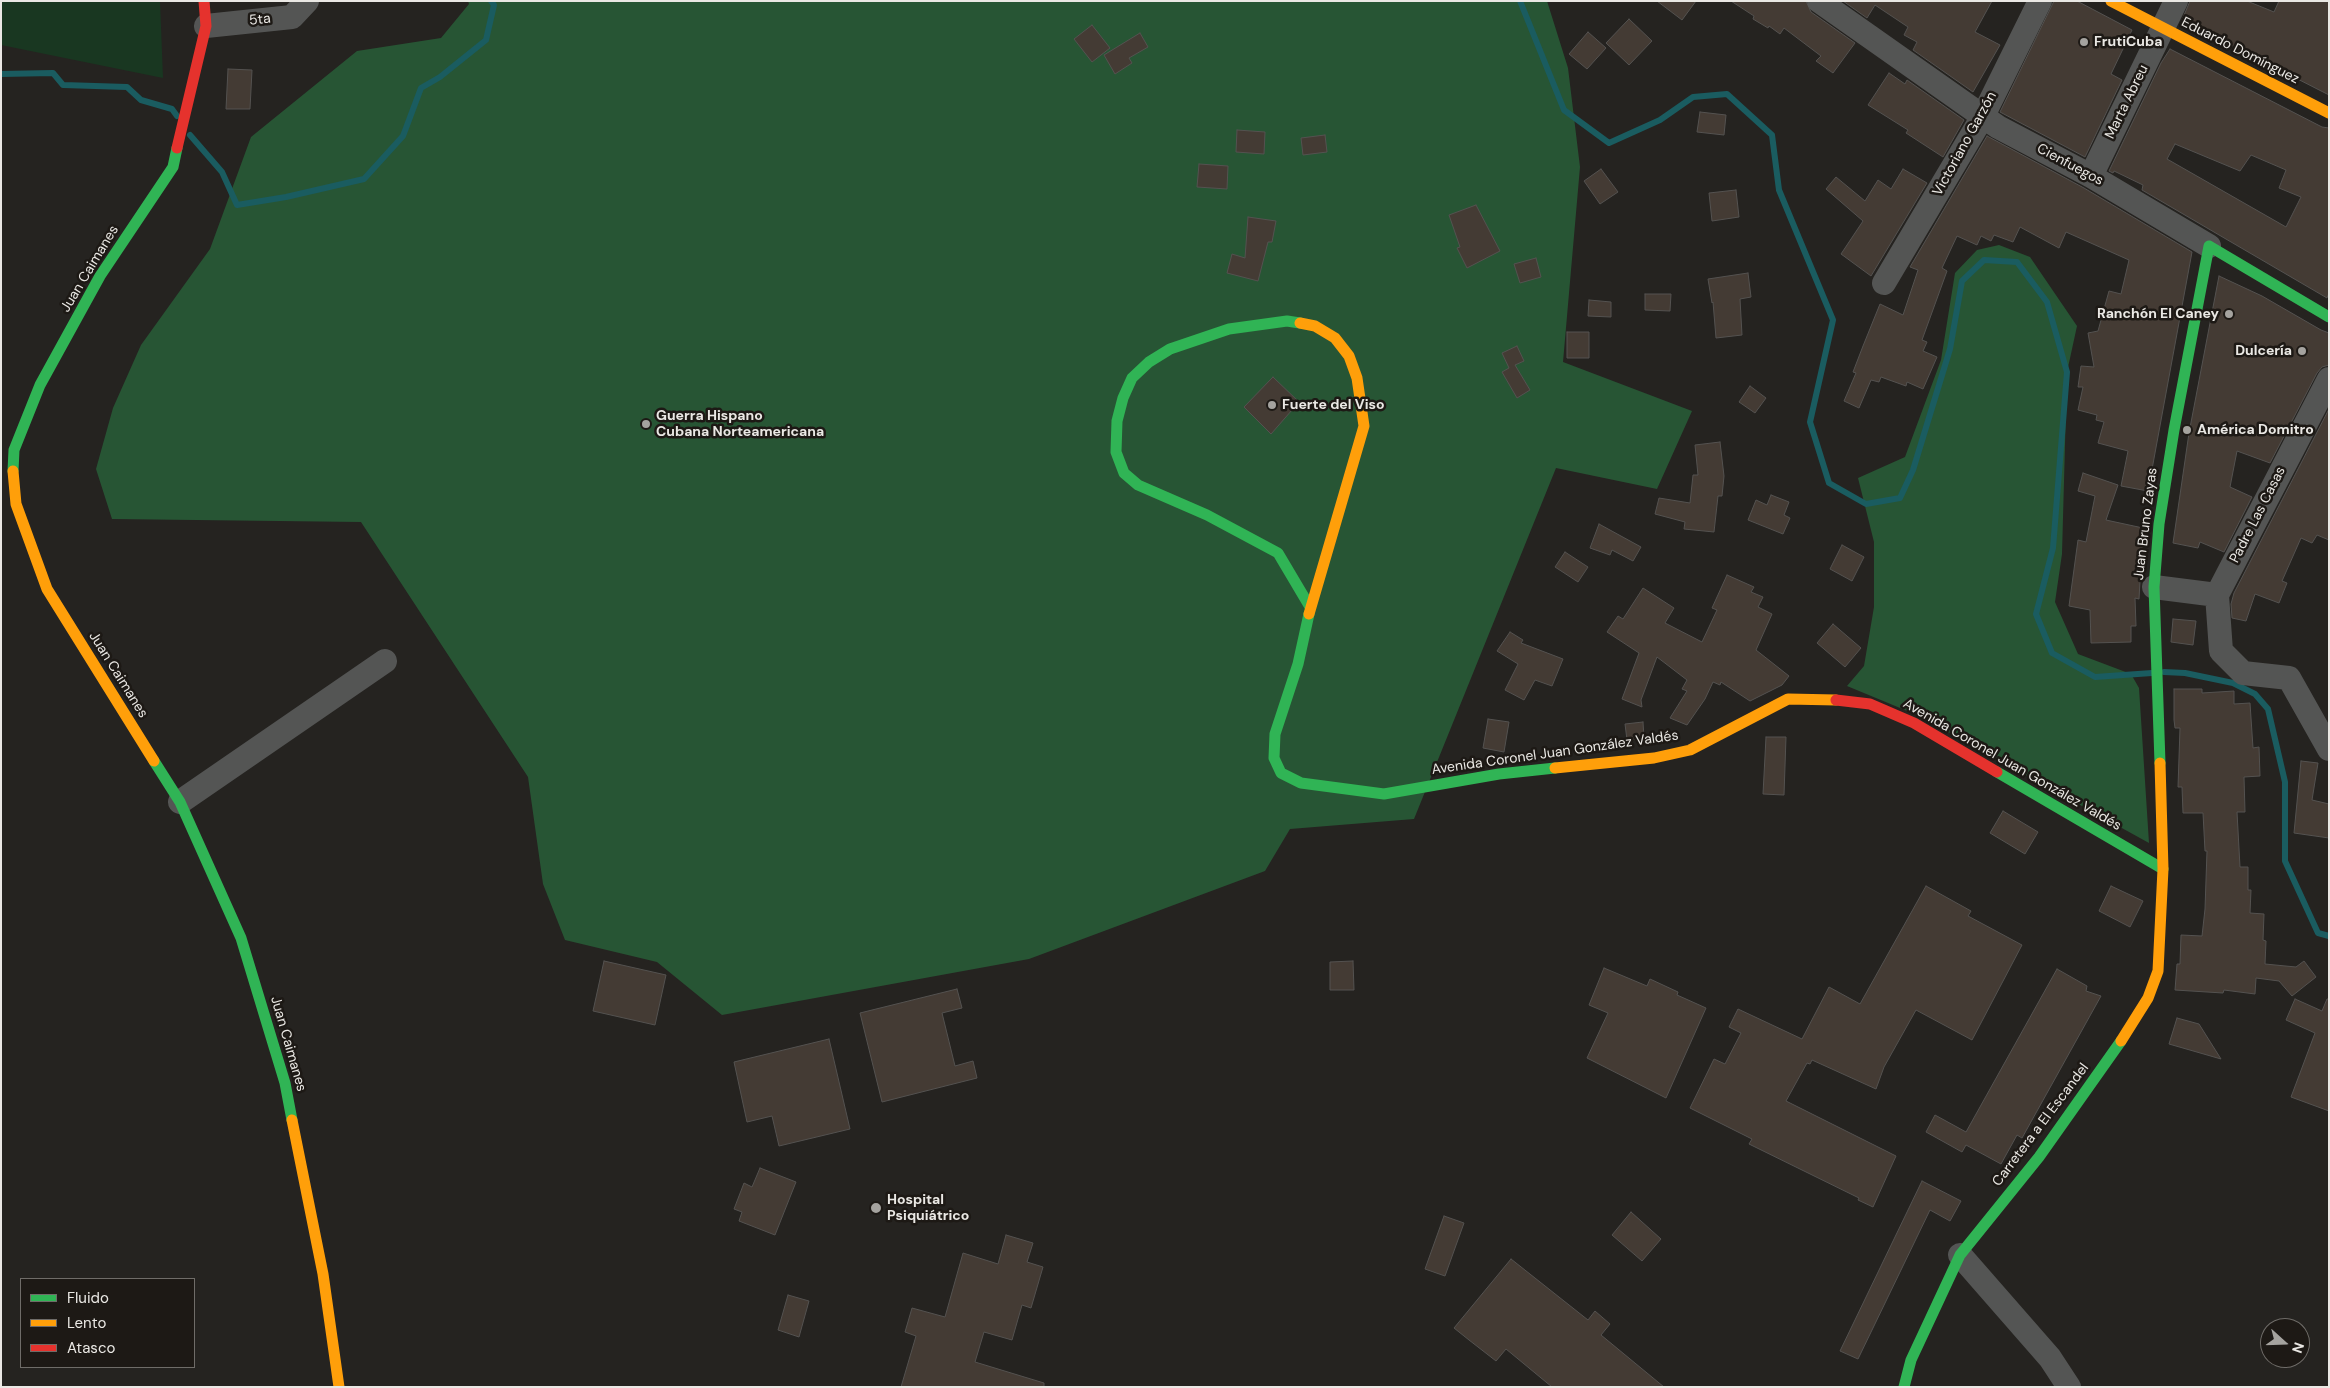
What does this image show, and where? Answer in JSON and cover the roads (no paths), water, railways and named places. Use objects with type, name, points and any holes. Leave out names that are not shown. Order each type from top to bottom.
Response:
[{"type":"street","name":"Juan Caimanes","points":[[204,1],[206,26],[173,166],[100,276],[40,385],[14,450],[13,476],[16,504],[47,589],[180,802],[241,938],[285,1083],[323,1274],[339,1387]]},
{"type":"street","name":"5ta","points":[[206,26],[292,17],[307,1]]},
{"type":"street","name":"Cienfuegos","points":[[1819,1],[1998,127],[2091,176],[2329,317]]},
{"type":"street","name":"Victoriano Garzón","points":[[1884,283],[1983,116],[2040,1]]},
{"type":"street","name":"Eduardo Domínguez","points":[[2111,1],[2329,114]]},
{"type":"street","name":"Marta Abreu","points":[[2091,176],[2176,1]]},
{"type":"street","name":"Juan Bruno Zayas","points":[[2164,869],[2154,588],[2159,524],[2174,430],[2209,246]]},
{"type":"street","name":"Avenida Coronel Juan González Valdés","points":[[1310,607],[1278,553],[1207,515],[1138,486],[1124,473],[1116,452],[1117,421],[1123,398],[1132,378],[1149,362],[1170,349],[1229,329],[1287,321],[1315,326],[1335,338],[1349,356],[1357,378],[1364,426],[1310,607],[1298,664],[1275,734],[1274,758],[1281,773],[1301,783],[1384,794],[1499,774],[1654,758],[1690,750],[1788,699],[1838,700],[1870,704],[1914,723],[2164,869]]},
{"type":"street","name":"Padre Las Casas","points":[[2217,595],[2329,379]]},
{"type":"street","points":[[2154,588],[2217,595],[2221,651],[2243,673],[2290,678],[2329,749]]},
{"type":"street","points":[[180,802],[385,662]]},
{"type":"street","name":"Carretera a El Escandel","points":[[1904,1387],[1912,1360],[1934,1308],[1960,1255],[2039,1157],[2118,1046],[2148,998],[2158,971],[2164,869]]},
{"type":"street","points":[[1960,1255],[2050,1358],[2069,1387]]},
{"type":"waterway","points":[[190,135],[222,172],[237,205],[286,197],[364,179],[403,136],[421,88],[440,77],[486,40],[494,5],[491,1]]},
{"type":"waterway","points":[[1520,1],[1564,110],[1609,143],[1660,120],[1693,97],[1727,94],[1772,135],[1779,190],[1833,320],[1810,422],[1829,483],[1866,504],[1900,498],[1913,470],[1950,349],[1962,281],[1984,260],[2017,262],[2047,302],[2067,372],[2053,548],[2036,614],[2052,653],[2095,677],[2152,673]]},
{"type":"waterway","points":[[1,74],[53,73],[63,85],[127,87],[141,100],[172,109],[177,116]]},
{"type":"waterway","points":[[2164,672],[2185,673],[2233,683],[2255,694],[2268,709],[2285,782],[2285,861],[2318,933],[2329,936]]},
{"type":"place","name":"FrutiCuba","points":[[2084,42]]},
{"type":"place","name":"Ranchón El Caney","points":[[2229,314]]},
{"type":"place","name":"Dulcería","points":[[2302,351]]},
{"type":"place","name":"Fuerte del Viso","points":[[1272,405]]},
{"type":"place","name":"Guerra Hispano Cubana Norteamericana","points":[[646,424]]},
{"type":"place","name":"América Domitro","points":[[2187,430]]},
{"type":"place","name":"Hospital Psiquiátrico","points":[[876,1208]]}]
